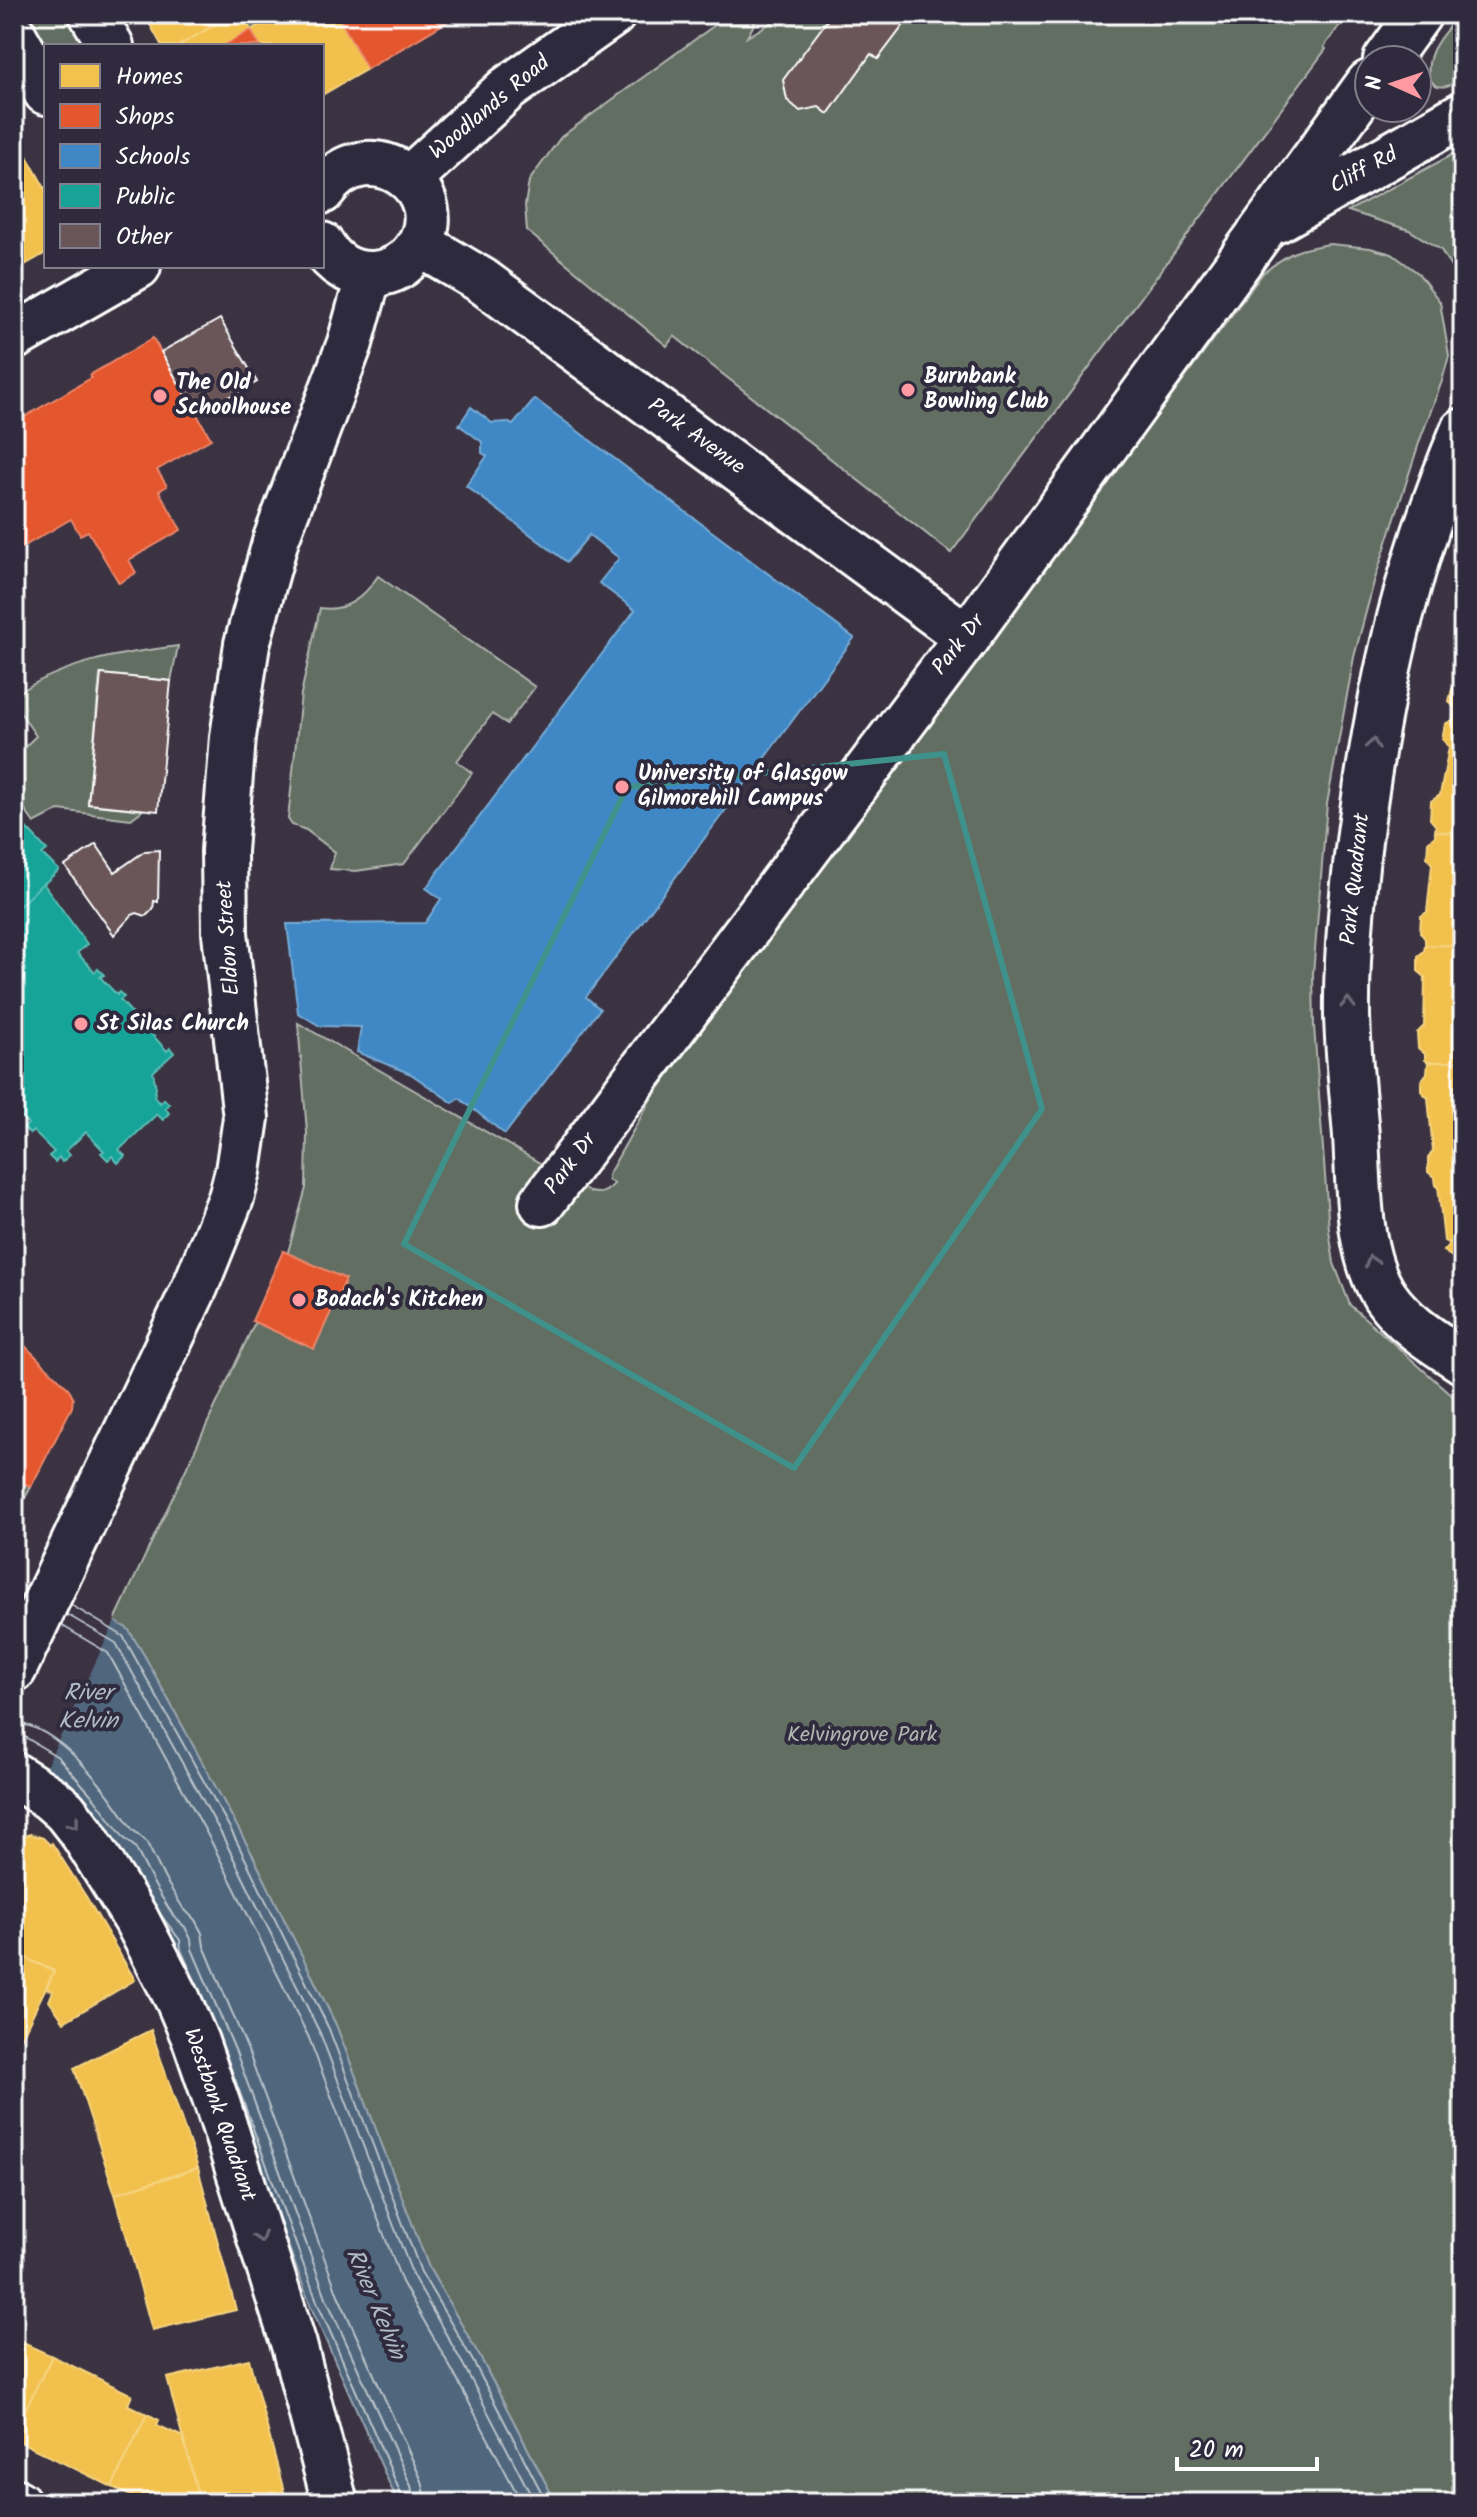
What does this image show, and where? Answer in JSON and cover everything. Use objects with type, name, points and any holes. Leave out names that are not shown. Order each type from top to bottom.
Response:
[{"type":"street","points":[[92,14],[110,44]]},
{"type":"street","name":"Woodlands Road","points":[[410,178],[507,89],[611,14]]},
{"type":"street","points":[[1397,44],[1419,14]]},
{"type":"street","points":[[14,36],[44,88]]},
{"type":"street","name":"Park Dr","points":[[542,1203],[967,637],[1353,105]]},
{"type":"street","name":"Cliff Rd","points":[[1264,227],[1463,114]]},
{"type":"street","points":[[324,189],[336,174],[354,165],[374,163],[393,167],[410,178],[420,192],[426,209],[426,227],[420,244],[399,267],[384,273],[353,272],[338,264],[324,247]]},
{"type":"street","name":"Park Avenue","points":[[420,244],[481,280],[967,637]]},
{"type":"street","points":[[14,337],[135,268]]},
{"type":"street","name":"Eldon Street","points":[[14,1669],[196,1285],[238,1171],[246,1118],[225,933],[224,875],[233,737],[247,644],[276,539],[350,343],[369,274]]},
{"type":"street","name":"Park Quadrant","points":[[1463,431],[1419,547],[1392,642],[1364,805],[1349,941],[1347,1017],[1364,1235],[1370,1261],[1384,1294],[1411,1327],[1463,1361]]},
{"type":"street","name":"Westbank Quadrant","points":[[14,1775],[50,1798],[83,1834],[154,1952],[184,2014],[218,2106],[294,2345],[335,2503]]},
{"type":"highlighted area","points":[[944,754],[1042,1109],[794,1468],[404,1244],[627,787]]},
{"type":"green space","points":[[20,14],[74,14],[91,44],[44,44],[44,56]]},
{"type":"green space","points":[[242,14],[278,14],[251,30]]},
{"type":"green space","name":"Burnbank Bowling Club","points":[[730,14],[760,14],[747,37],[786,14],[1328,14],[1340,25],[1324,47],[1326,49],[951,553],[674,336],[667,346],[527,231],[525,205],[529,181],[561,137]]},
{"type":"green space","points":[[1459,14],[1463,14],[1463,77],[1453,84],[1438,86],[1433,83],[1433,50]]},
{"type":"green space","points":[[1463,146],[1463,288],[1441,250],[1409,230],[1348,211]]},
{"type":"green space","name":"Kelvingrove Park","points":[[1330,244],[1370,248],[1392,254],[1418,273],[1440,302],[1449,356],[1374,582],[1354,657],[1327,804],[1313,974],[1314,1026],[1334,1263],[1350,1305],[1463,1405],[1463,2503],[556,2503],[480,2357],[429,2268],[336,2025],[252,1854],[144,1655],[128,1629],[114,1622],[288,1252],[306,1188],[307,1132],[298,1023],[590,1192],[600,1193],[608,1189],[614,1184],[608,1180],[608,1175],[651,1099],[1263,273],[1294,252]]},
{"type":"green space","points":[[378,576],[535,687],[507,724],[492,714],[457,761],[472,773],[404,864],[356,871],[330,869],[335,852],[306,830],[292,825],[288,819],[301,694],[320,608],[347,605],[367,590]]},
{"type":"green space","points":[[178,646],[171,681],[100,674],[88,804],[143,810],[131,819],[59,810],[34,823],[14,795],[14,757],[36,736],[14,703],[14,696],[72,667],[114,656]]},
{"type":"green space","points":[[14,1479],[31,1487],[14,1518]]},
{"type":"water","name":"River Kelvin","points":[[14,1562],[128,1629],[144,1655],[252,1854],[336,2025],[429,2268],[480,2357],[556,2503],[398,2503],[311,2307],[219,2059],[45,1769],[14,1752]]},
{"type":"pier","points":[[14,1558],[116,1619],[45,1769],[14,1751]]},
{"type":"building: Homes","points":[[144,14],[234,14],[182,44],[161,44]]},
{"type":"building: Homes","points":[[234,14],[242,14],[251,30],[226,44],[182,44]]},
{"type":"building: Homes","points":[[278,14],[337,14],[367,69],[324,94],[324,44],[259,44],[251,30]]},
{"type":"building: Homes","points":[[14,133],[44,186],[44,254],[14,271]]},
{"type":"building: Homes","points":[[1463,676],[1463,715],[1454,713],[1455,709],[1449,701],[1452,689],[1461,683]]},
{"type":"building: Homes","points":[[1454,713],[1463,715],[1463,834],[1435,831],[1436,826],[1430,819],[1431,801],[1440,795],[1449,747],[1442,739],[1445,724],[1453,720]]},
{"type":"building: Homes","points":[[1435,831],[1463,834],[1463,946],[1425,945],[1420,932],[1421,916],[1427,912],[1432,864],[1427,858],[1428,842],[1435,836]]},
{"type":"building: Homes","points":[[1425,945],[1463,946],[1463,1062],[1428,1062],[1418,1048],[1417,1033],[1424,1026],[1425,977],[1418,971],[1418,956]]},
{"type":"building: Homes","points":[[1428,1062],[1463,1062],[1463,1227],[1451,1245],[1444,1241],[1438,1186],[1428,1172],[1428,1158],[1433,1151],[1428,1098],[1421,1091],[1421,1081],[1427,1073]]},
{"type":"building: Homes","points":[[1463,1227],[1463,1264],[1443,1251]]},
{"type":"building: Homes","points":[[30,1834],[43,1838],[50,1845],[52,1843],[135,1980],[64,2022],[49,2001],[53,1991],[46,1989],[54,1971],[14,1953],[14,1844],[18,1838]]},
{"type":"building: Homes","points":[[14,1953],[54,1971],[14,2053]]},
{"type":"building: Homes","points":[[151,2030],[198,2168],[115,2194],[74,2068]]},
{"type":"building: Homes","points":[[198,2168],[236,2310],[152,2330],[115,2194]]},
{"type":"building: Homes","points":[[14,2339],[52,2356],[14,2433]]},
{"type":"building: Homes","points":[[52,2356],[132,2395],[128,2405],[147,2414],[112,2487],[14,2439],[14,2433]]},
{"type":"building: Homes","points":[[249,2359],[287,2503],[200,2503],[167,2378]]},
{"type":"building: Homes","points":[[147,2414],[159,2420],[157,2425],[183,2437],[200,2503],[146,2503],[112,2487]]},
{"type":"building: Shops","points":[[337,14],[460,14],[367,69]]},
{"type":"building: Shops","points":[[251,30],[259,44],[226,44]]},
{"type":"building: Shops","points":[[153,338],[211,439],[157,470],[167,486],[159,491],[181,530],[129,560],[136,573],[119,583],[88,531],[80,535],[71,519],[14,552],[14,423]]},
{"type":"building: Shops","name":"Bodach's Kitchen","points":[[283,1251],[346,1279],[314,1349],[252,1321]]},
{"type":"building: Shops","points":[[20,1341],[69,1389],[73,1398],[72,1407],[31,1487],[14,1479],[14,1347]]},
{"type":"building: Schools","name":"University of Glasgow Gilmorehill Campus","points":[[535,399],[854,638],[586,997],[600,1009],[505,1134],[459,1098],[453,1103],[411,1074],[357,1052],[361,1027],[320,1026],[298,1013],[287,924],[425,923],[441,899],[426,888],[635,610],[599,583],[619,558],[589,535],[567,562],[466,486],[487,456],[482,453],[482,442],[459,425],[471,407],[492,423],[507,422],[513,425]]},
{"type":"building: Public","points":[[14,815],[47,850],[42,854],[59,870],[15,910]]},
{"type":"building: Public","name":"St Silas Church","points":[[43,883],[87,944],[77,953],[95,972],[98,969],[104,975],[100,977],[117,995],[119,992],[124,997],[120,1000],[141,1023],[145,1019],[150,1025],[146,1028],[167,1051],[170,1048],[174,1053],[153,1072],[154,1097],[160,1103],[164,1099],[169,1104],[165,1108],[169,1113],[163,1120],[157,1114],[119,1150],[125,1156],[118,1163],[112,1156],[108,1160],[101,1153],[104,1151],[86,1132],[66,1151],[70,1155],[62,1162],[59,1157],[55,1162],[49,1156],[54,1152],[33,1131],[30,1134],[24,1128],[28,1124],[14,1109],[14,911]]},
{"type":"building: Other","points":[[832,14],[912,14],[878,59],[871,54],[828,114],[819,107],[800,111],[787,100],[783,80]]},
{"type":"building: Other","points":[[220,319],[257,382],[196,414],[161,352]]},
{"type":"building: Other","points":[[101,674],[171,681],[158,811],[88,804]]},
{"type":"building: Other","points":[[96,844],[115,872],[145,851],[159,850],[158,902],[154,901],[153,909],[146,916],[132,915],[114,935],[65,866]]},
{"type":"place","name":"Burnbank Bowling Club","points":[[908,390]]},
{"type":"place","name":"The Old Schoolhouse","points":[[160,396]]},
{"type":"place","name":"University of Glasgow Gilmorehill Campus","points":[[622,787]]},
{"type":"place","name":"St Silas Church","points":[[81,1024]]},
{"type":"place","name":"Bodach's Kitchen","points":[[299,1300]]}]
